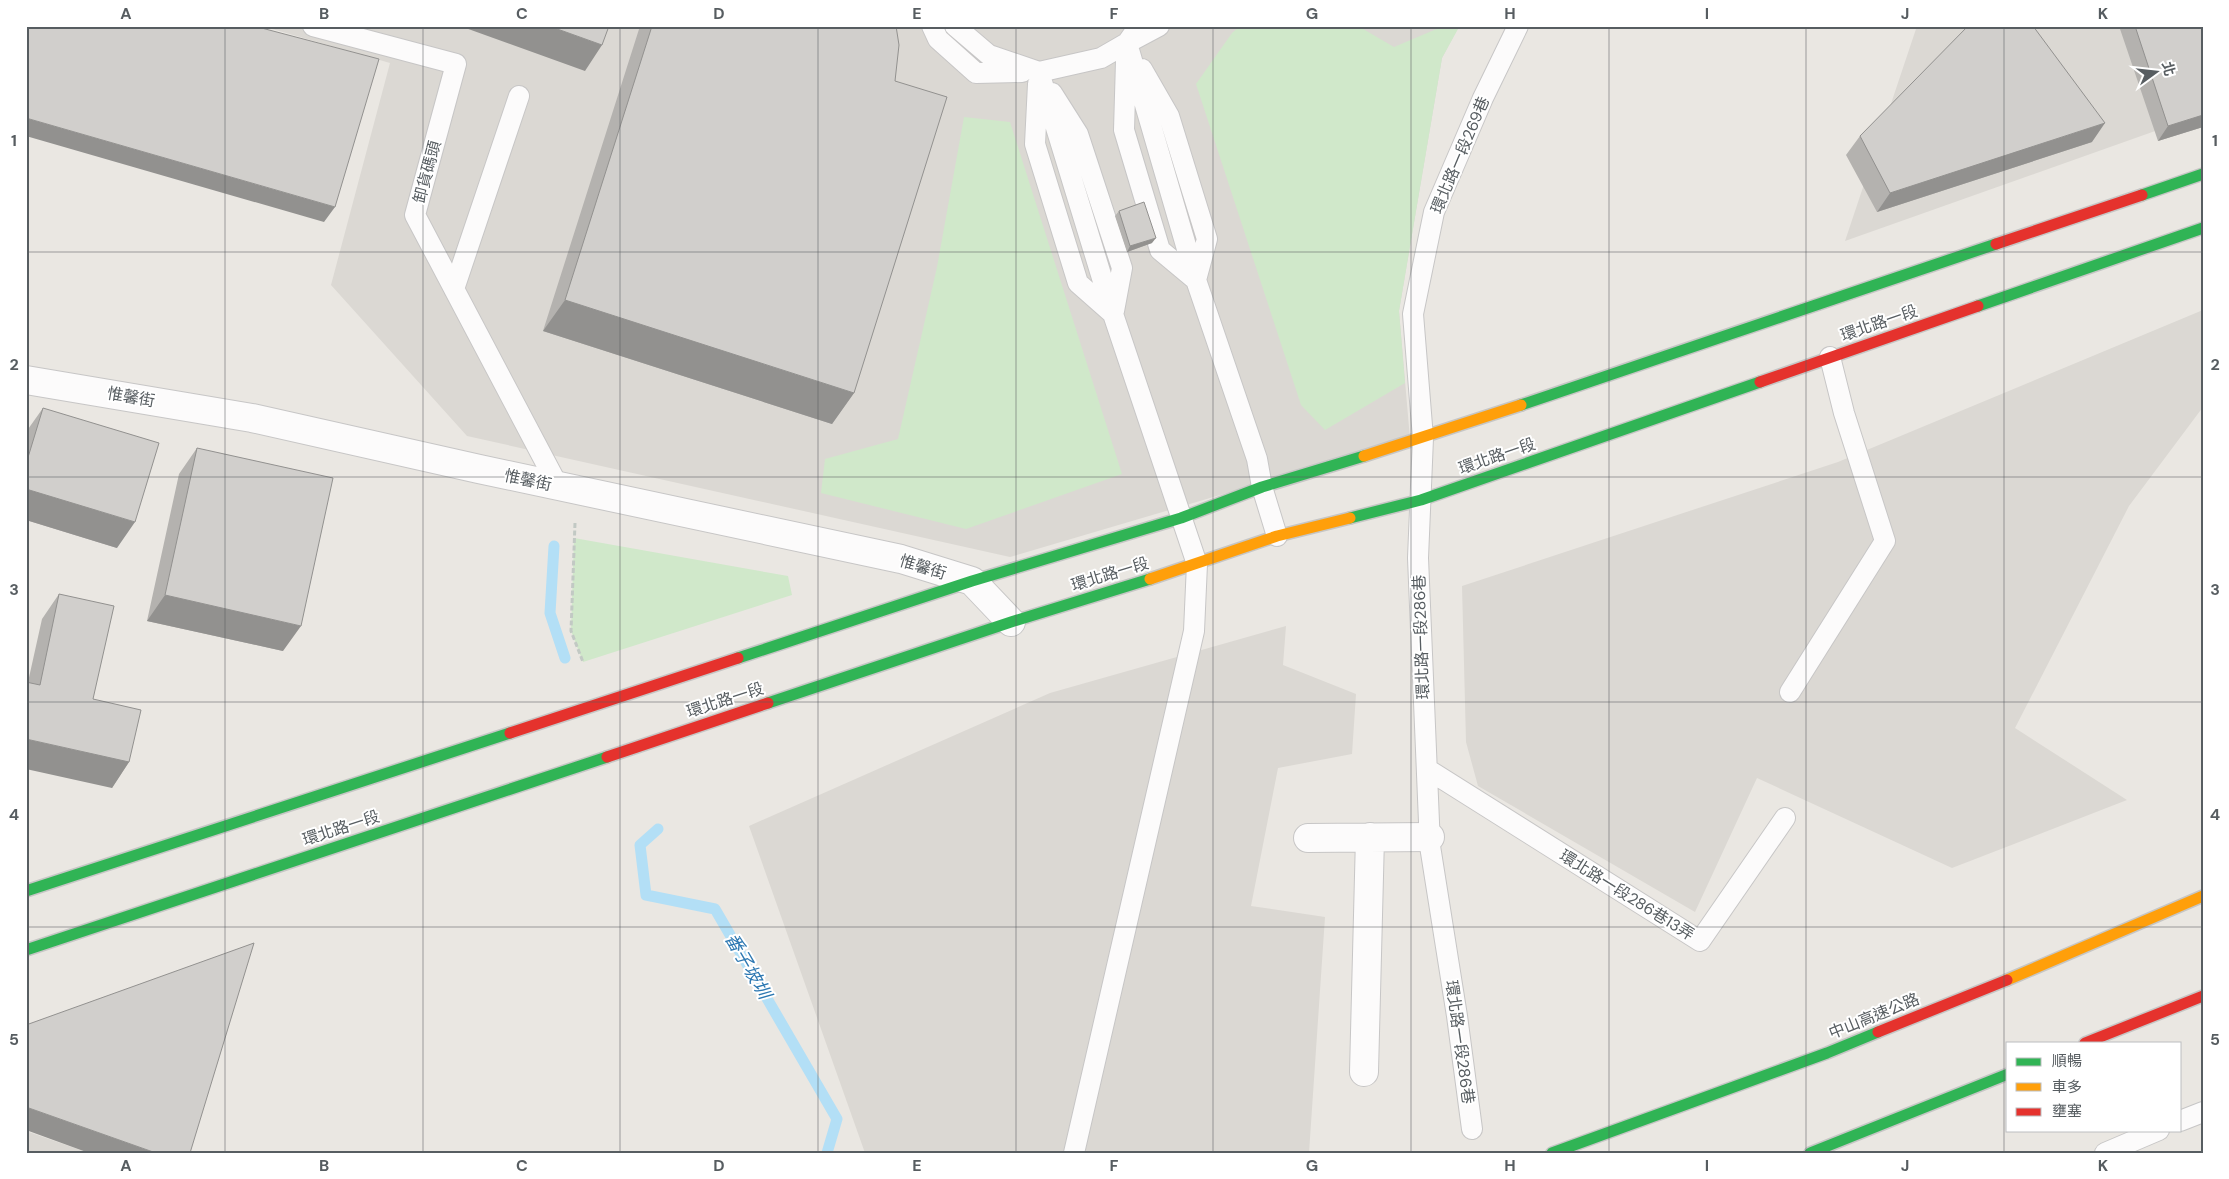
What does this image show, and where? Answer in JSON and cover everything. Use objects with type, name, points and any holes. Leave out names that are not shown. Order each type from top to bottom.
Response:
[{"type":"main road","name":"環北路一段","points":[[26,891],[972,581],[1181,518],[1262,487],[1423,438],[2203,174]]},
{"type":"main road","name":"環北路一段","points":[[26,950],[1011,622],[1197,564],[1277,536],[1421,500],[2203,228]]},
{"type":"main road","name":"中山高速公路","points":[[1552,1153],[1827,1053],[2068,955],[2203,896]]},
{"type":"main road","points":[[2088,1042],[2203,996]]},
{"type":"main road","points":[[1810,1153],[2006,1075]]},
{"type":"street","name":"惟馨街","points":[[26,380],[252,418],[901,559],[972,581],[1011,622]]},
{"type":"street","points":[[1364,1072],[1370,837]]},
{"type":"street","points":[[1308,838],[1430,837]]},
{"type":"lane","name":"卸貨碼頭","points":[[312,26],[456,64],[415,215],[454,289],[568,488]]},
{"type":"lane","points":[[932,26],[938,39],[976,73],[1039,72],[1101,58],[1159,26]]},
{"type":"lane","points":[[955,26],[989,55],[1039,72]]},
{"type":"lane","points":[[1139,26],[1127,43],[1124,130],[1160,250],[1196,280]]},
{"type":"lane","name":"環北路一段269巷","points":[[1423,438],[1413,314],[1434,212],[1483,98],[1518,26]]},
{"type":"lane","points":[[1127,43],[1196,280],[1257,459],[1262,487],[1277,536]]},
{"type":"lane","points":[[1039,72],[1113,314],[1197,564],[1194,631],[1074,1153]]},
{"type":"lane","points":[[454,289],[519,96]]},
{"type":"lane","points":[[1790,692],[1885,541],[1844,413],[1830,357]]},
{"type":"lane","name":"環北路一段286巷","points":[[1423,438],[1418,558],[1430,837],[1472,1129]]},
{"type":"lane","name":"環北路一段286巷13弄","points":[[1427,769],[1700,941],[1784,818]]},
{"type":"lane","points":[[2182,1121],[2203,1112]]},
{"type":"lane","points":[[2105,1153],[2154,1132]]},
{"type":"path","points":[[568,488],[574,538],[571,631],[583,662]]},
{"type":"shaded area","points":[[262,26],[1459,26],[1442,58],[1399,311],[1410,439],[1010,557],[467,436],[331,285],[390,63]]},
{"type":"shaded area","points":[[1917,26],[2203,26],[2203,114],[1845,241]]},
{"type":"shaded area","points":[[2203,310],[2203,407],[2129,506],[2015,728],[2127,800],[1952,868],[1757,778],[1695,912],[1478,786],[1466,742],[1462,586],[1838,462]]},
{"type":"shaded area","points":[[1286,626],[1283,665],[1356,694],[1352,754],[1278,768],[1251,906],[1325,917],[1309,1153],[865,1153],[749,826],[1050,693]]},
{"type":"shaded area","points":[[26,1131],[89,1153],[26,1153]]},
{"type":"green space","points":[[1240,26],[1358,26],[1394,47],[1439,28],[1458,29],[1442,58],[1399,311],[1405,383],[1325,430],[1301,405],[1196,84],[1232,33]]},
{"type":"green space","points":[[964,117],[1010,122],[1122,474],[966,529],[821,493],[825,459],[898,439],[937,267]]},
{"type":"green space","points":[[574,538],[788,576],[792,595],[583,662],[571,631]]},
{"type":"building","points":[[27,26],[254,26],[379,59],[335,207],[26,118]]},
{"type":"building","points":[[549,26],[609,26],[602,45]]},
{"type":"building","points":[[652,26],[896,26],[899,45],[895,81],[947,97],[854,393],[565,300]]},
{"type":"building","points":[[1968,26],[2033,26],[2105,123],[1890,193],[1860,136]]},
{"type":"building","points":[[2135,26],[2203,26],[2203,115],[2168,126]]},
{"type":"building","points":[[1144,202],[1156,238],[1130,246],[1119,211]]},
{"type":"building","points":[[43,408],[159,443],[135,522],[26,489],[26,464]]},
{"type":"building","points":[[197,448],[333,478],[301,626],[165,595]]},
{"type":"building","points":[[59,594],[114,606],[93,699],[141,710],[129,762],[26,739],[26,682],[40,685]]},
{"type":"building","points":[[254,943],[190,1153],[156,1153],[26,1107],[26,1025]]},
{"type":"waterway","points":[[554,546],[550,613],[565,658]]},
{"type":"waterway","name":"番子坡圳","points":[[658,829],[640,845],[646,895],[715,909],[837,1119],[827,1153]]},
{"type":"traffic: fast","points":[[2142,195],[2203,174]]},
{"type":"traffic: fast","points":[[1978,306],[2203,228]]},
{"type":"traffic: fast","points":[[1521,405],[1996,244]]},
{"type":"traffic: fast","points":[[1350,518],[1421,500],[1760,382]]},
{"type":"traffic: fast","points":[[738,658],[972,581],[1181,518],[1262,487],[1364,456]]},
{"type":"traffic: fast","points":[[768,703],[1011,622],[1150,579]]},
{"type":"traffic: fast","points":[[26,891],[510,733]]},
{"type":"traffic: fast","points":[[26,950],[607,757]]},
{"type":"traffic: fast","points":[[1552,1153],[1827,1053],[1878,1032]]},
{"type":"traffic: fast","points":[[1810,1153],[2006,1075]]},
{"type":"traffic: slow","points":[[1364,456],[1521,405]]},
{"type":"traffic: slow","points":[[1150,579],[1277,536],[1350,518]]},
{"type":"traffic: slow","points":[[2007,980],[2203,896]]},
{"type":"traffic: jam","points":[[1996,244],[2142,195]]},
{"type":"traffic: jam","points":[[1760,382],[1978,306]]},
{"type":"traffic: jam","points":[[510,733],[738,658]]},
{"type":"traffic: jam","points":[[607,757],[768,703]]},
{"type":"traffic: jam","points":[[1878,1032],[2007,980]]},
{"type":"traffic: jam","points":[[2088,1042],[2203,996]]}]
